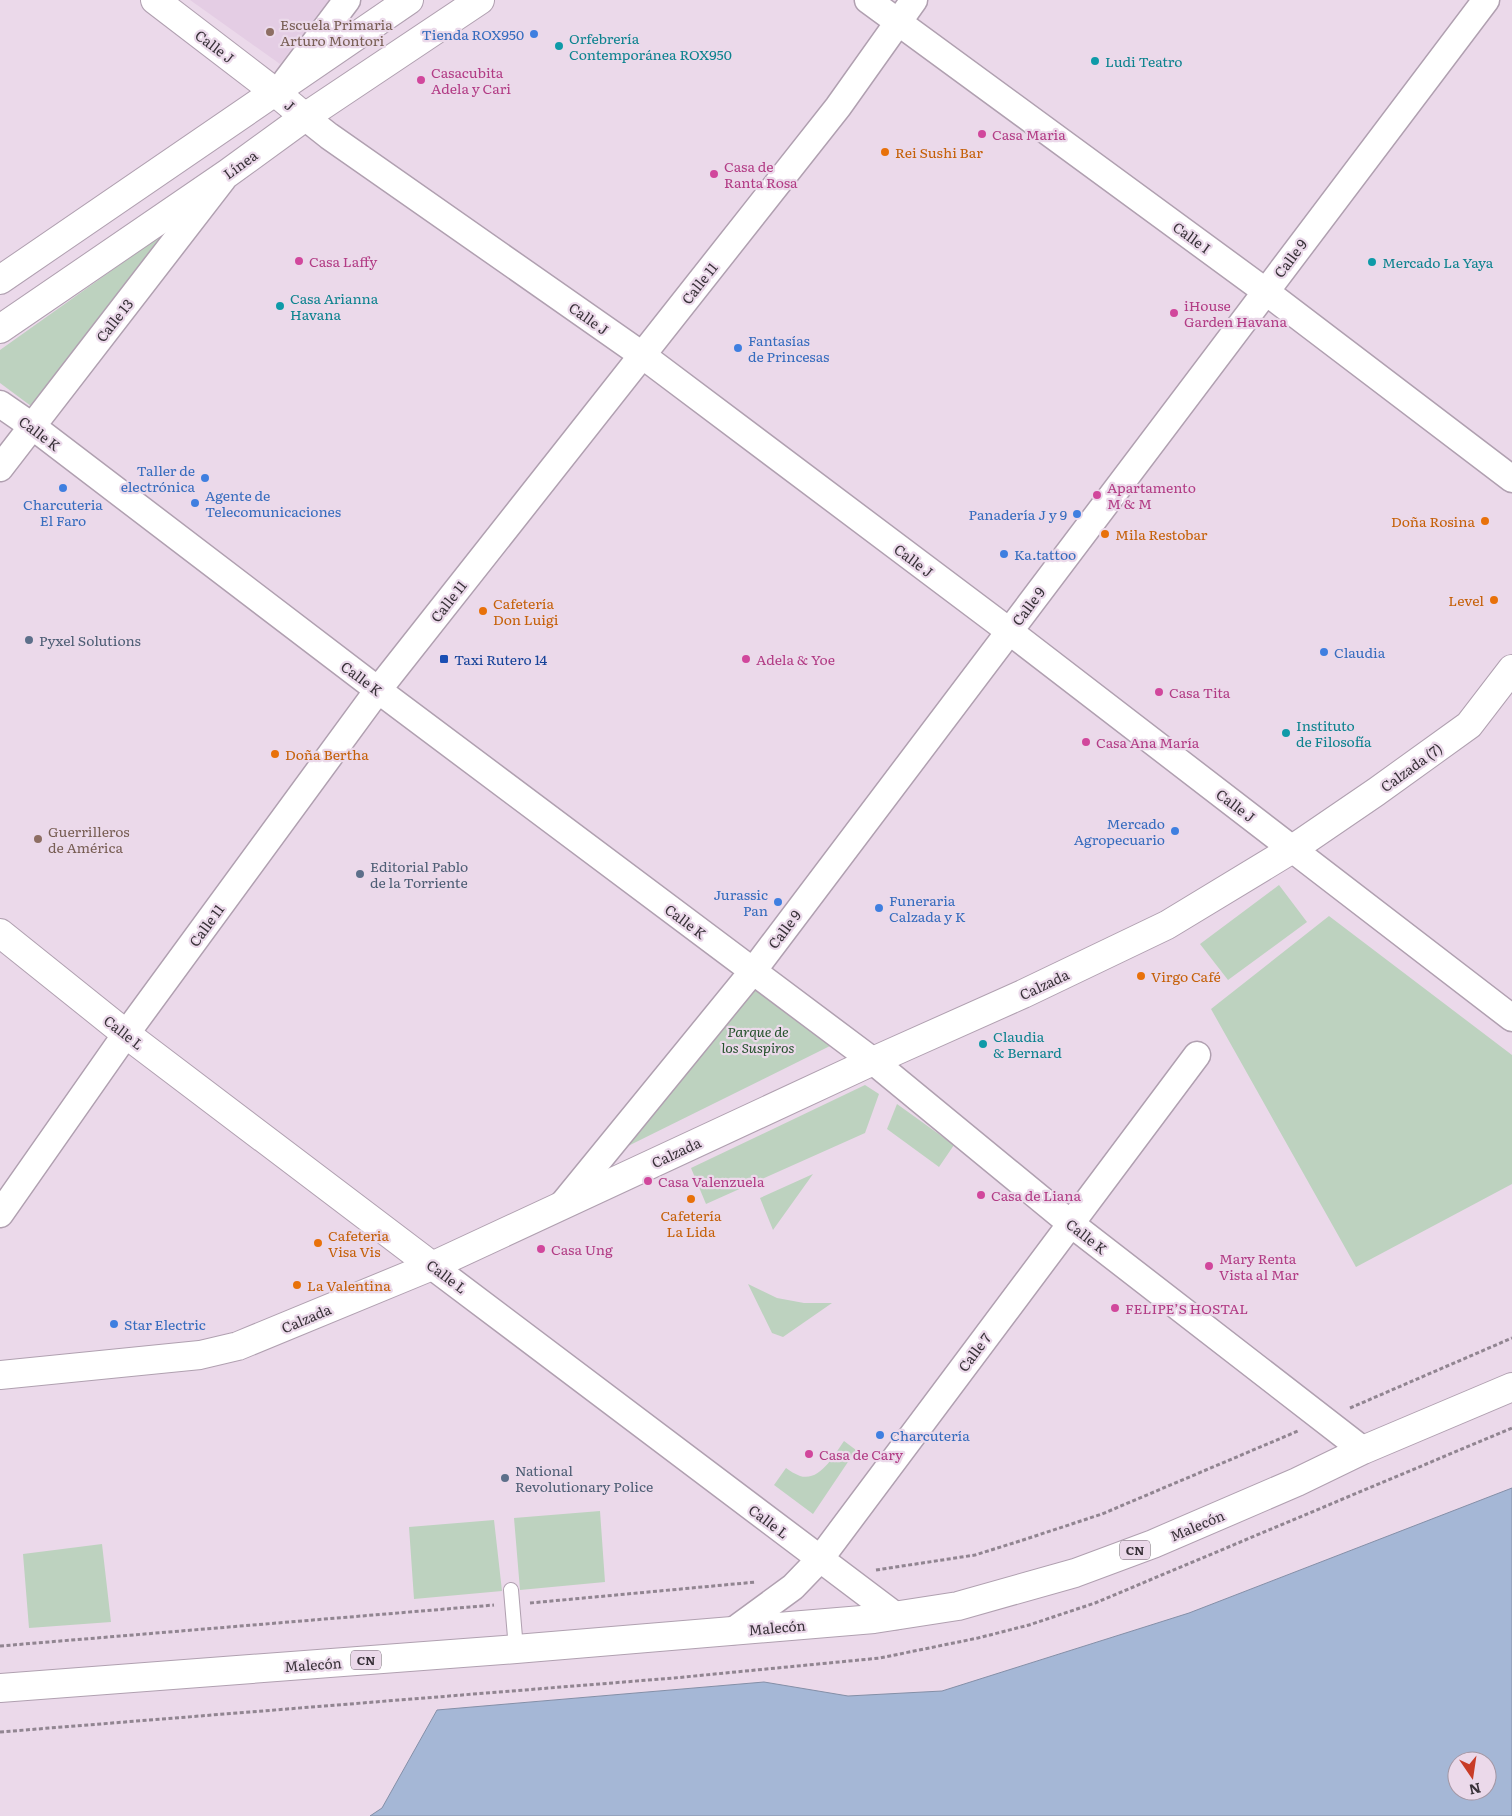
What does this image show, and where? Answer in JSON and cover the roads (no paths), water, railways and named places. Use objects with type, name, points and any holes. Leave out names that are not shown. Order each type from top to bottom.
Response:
[{"type":"main road","name":"Calle J","points":[[155,0],[278,90]]},
{"type":"main road","points":[[0,280],[409,0]]},
{"type":"main road","name":"Línea","points":[[0,329],[228,173],[305,117],[480,0]]},
{"type":"main road","name":"J","points":[[278,90],[305,117]]},
{"type":"main road","name":"Calzada (7)","points":[[1294,848],[1376,792],[1469,724],[1512,669]]},
{"type":"main road","name":"Calzada","points":[[0,1375],[200,1355],[238,1346],[432,1266],[873,1061],[1024,994],[1167,925],[1294,848]]},
{"type":"main road","name":"Calle L","points":[[0,933],[126,1034],[432,1266]]},
{"type":"main road","name":"Malecón","points":[[0,1688],[733,1631],[896,1616],[958,1606],[1075,1572],[1153,1544],[1297,1482],[1363,1450],[1512,1387]]},
{"type":"street","points":[[278,90],[348,0]]},
{"type":"street","name":"Calle I","points":[[868,0],[1265,291],[1512,479]]},
{"type":"street","name":"Calle 11","points":[[0,1214],[126,1034],[378,690],[838,106],[914,0]]},
{"type":"street","name":"Calle 9","points":[[562,1205],[753,971],[1486,0]]},
{"type":"street","name":"Calle J","points":[[305,117],[329,136],[642,355],[1294,848],[1512,1018]]},
{"type":"street","name":"Calle 13","points":[[0,468],[228,173]]},
{"type":"street","name":"Calle K","points":[[0,404],[32,426],[378,690],[873,1061],[1070,1223],[1363,1450]]},
{"type":"street","name":"Calle 7","points":[[733,1631],[793,1587],[820,1559],[1197,1055]]},
{"type":"street","name":"Calle L","points":[[432,1266],[896,1616]]},
{"type":"lane","points":[[511,1590],[516,1649]]},
{"type":"water","points":[[1512,1488],[1512,1816],[370,1816],[382,1808],[437,1710],[764,1682],[848,1696],[942,1691],[1189,1613]]},
{"type":"place","name":"Escuela Primaria Arturo Montori","points":[[270,32]]},
{"type":"place","name":"Tienda ROX950","points":[[534,34]]},
{"type":"place","name":"Orfebrería Contemporánea ROX950","points":[[559,46]]},
{"type":"place","name":"Ludi Teatro","points":[[1095,61]]},
{"type":"place","name":"Casacubita Adela y Cari","points":[[421,80]]},
{"type":"place","name":"Casa Maria","points":[[982,134]]},
{"type":"place","name":"Rei Sushi Bar","points":[[885,152]]},
{"type":"place","name":"Casa de Ranta Rosa","points":[[714,174]]},
{"type":"place","name":"Casa Laffy","points":[[299,261]]},
{"type":"place","name":"Mercado La Yaya","points":[[1372,262]]},
{"type":"place","name":"Casa Arianna Havana","points":[[280,306]]},
{"type":"place","name":"iHouse Garden Havana","points":[[1174,313]]},
{"type":"place","name":"Fantasías de Princesas","points":[[738,348]]},
{"type":"place","name":"Taller de electrónica","points":[[205,478]]},
{"type":"place","name":"Charcuteria El Faro","points":[[63,488]]},
{"type":"place","name":"Apartamento M & M","points":[[1097,495]]},
{"type":"place","name":"Agente de Telecomunicaciones","points":[[195,503]]},
{"type":"place","name":"Panadería J y 9","points":[[1077,514]]},
{"type":"place","name":"Doña Rosina","points":[[1485,521]]},
{"type":"place","name":"Mila Restobar","points":[[1105,534]]},
{"type":"place","name":"Ka.tattoo","points":[[1004,554]]},
{"type":"place","name":"Level","points":[[1494,600]]},
{"type":"place","name":"Cafetería Don Luigi","points":[[483,611]]},
{"type":"place","name":"Pyxel Solutions","points":[[29,640]]},
{"type":"place","name":"Claudia","points":[[1324,652]]},
{"type":"place","name":"Taxi Rutero 14","points":[[444,659]]},
{"type":"place","name":"Adela & Yoe","points":[[746,659]]},
{"type":"place","name":"Casa Tita","points":[[1159,692]]},
{"type":"place","name":"Instituto de Filosofía","points":[[1286,733]]},
{"type":"place","name":"Casa Ana María","points":[[1086,742]]},
{"type":"place","name":"Doña Bertha","points":[[275,754]]},
{"type":"place","name":"Mercado Agropecuario","points":[[1175,831]]},
{"type":"place","name":"Guerrilleros de América","points":[[38,839]]},
{"type":"place","name":"Editorial Pablo de la Torriente","points":[[360,874]]},
{"type":"place","name":"Jurassic Pan","points":[[778,902]]},
{"type":"place","name":"Funeraria Calzada y K","points":[[879,908]]},
{"type":"place","name":"Virgo Café","points":[[1141,976]]},
{"type":"place","name":"Claudia & Bernard","points":[[983,1044]]},
{"type":"place","name":"Casa Valenzuela","points":[[648,1181]]},
{"type":"place","name":"Casa de Liana","points":[[981,1195]]},
{"type":"place","name":"Cafetería La Lida","points":[[691,1199]]},
{"type":"place","name":"Cafeteria Visa Vis","points":[[318,1243]]},
{"type":"place","name":"Casa Ung","points":[[541,1249]]},
{"type":"place","name":"Mary Renta Vista al Mar","points":[[1209,1266]]},
{"type":"place","name":"La Valentina","points":[[297,1285]]},
{"type":"place","name":"FELIPE’S HOSTAL","points":[[1115,1308]]},
{"type":"place","name":"Star Electric","points":[[114,1324]]},
{"type":"place","name":"Charcutería","points":[[880,1435]]},
{"type":"place","name":"Casa de Cary","points":[[809,1454]]},
{"type":"place","name":"National Revolutionary Police","points":[[505,1478]]},
{"type":"park label","name":"Parque de los Suspiros","points":[[758,1040]]}]
